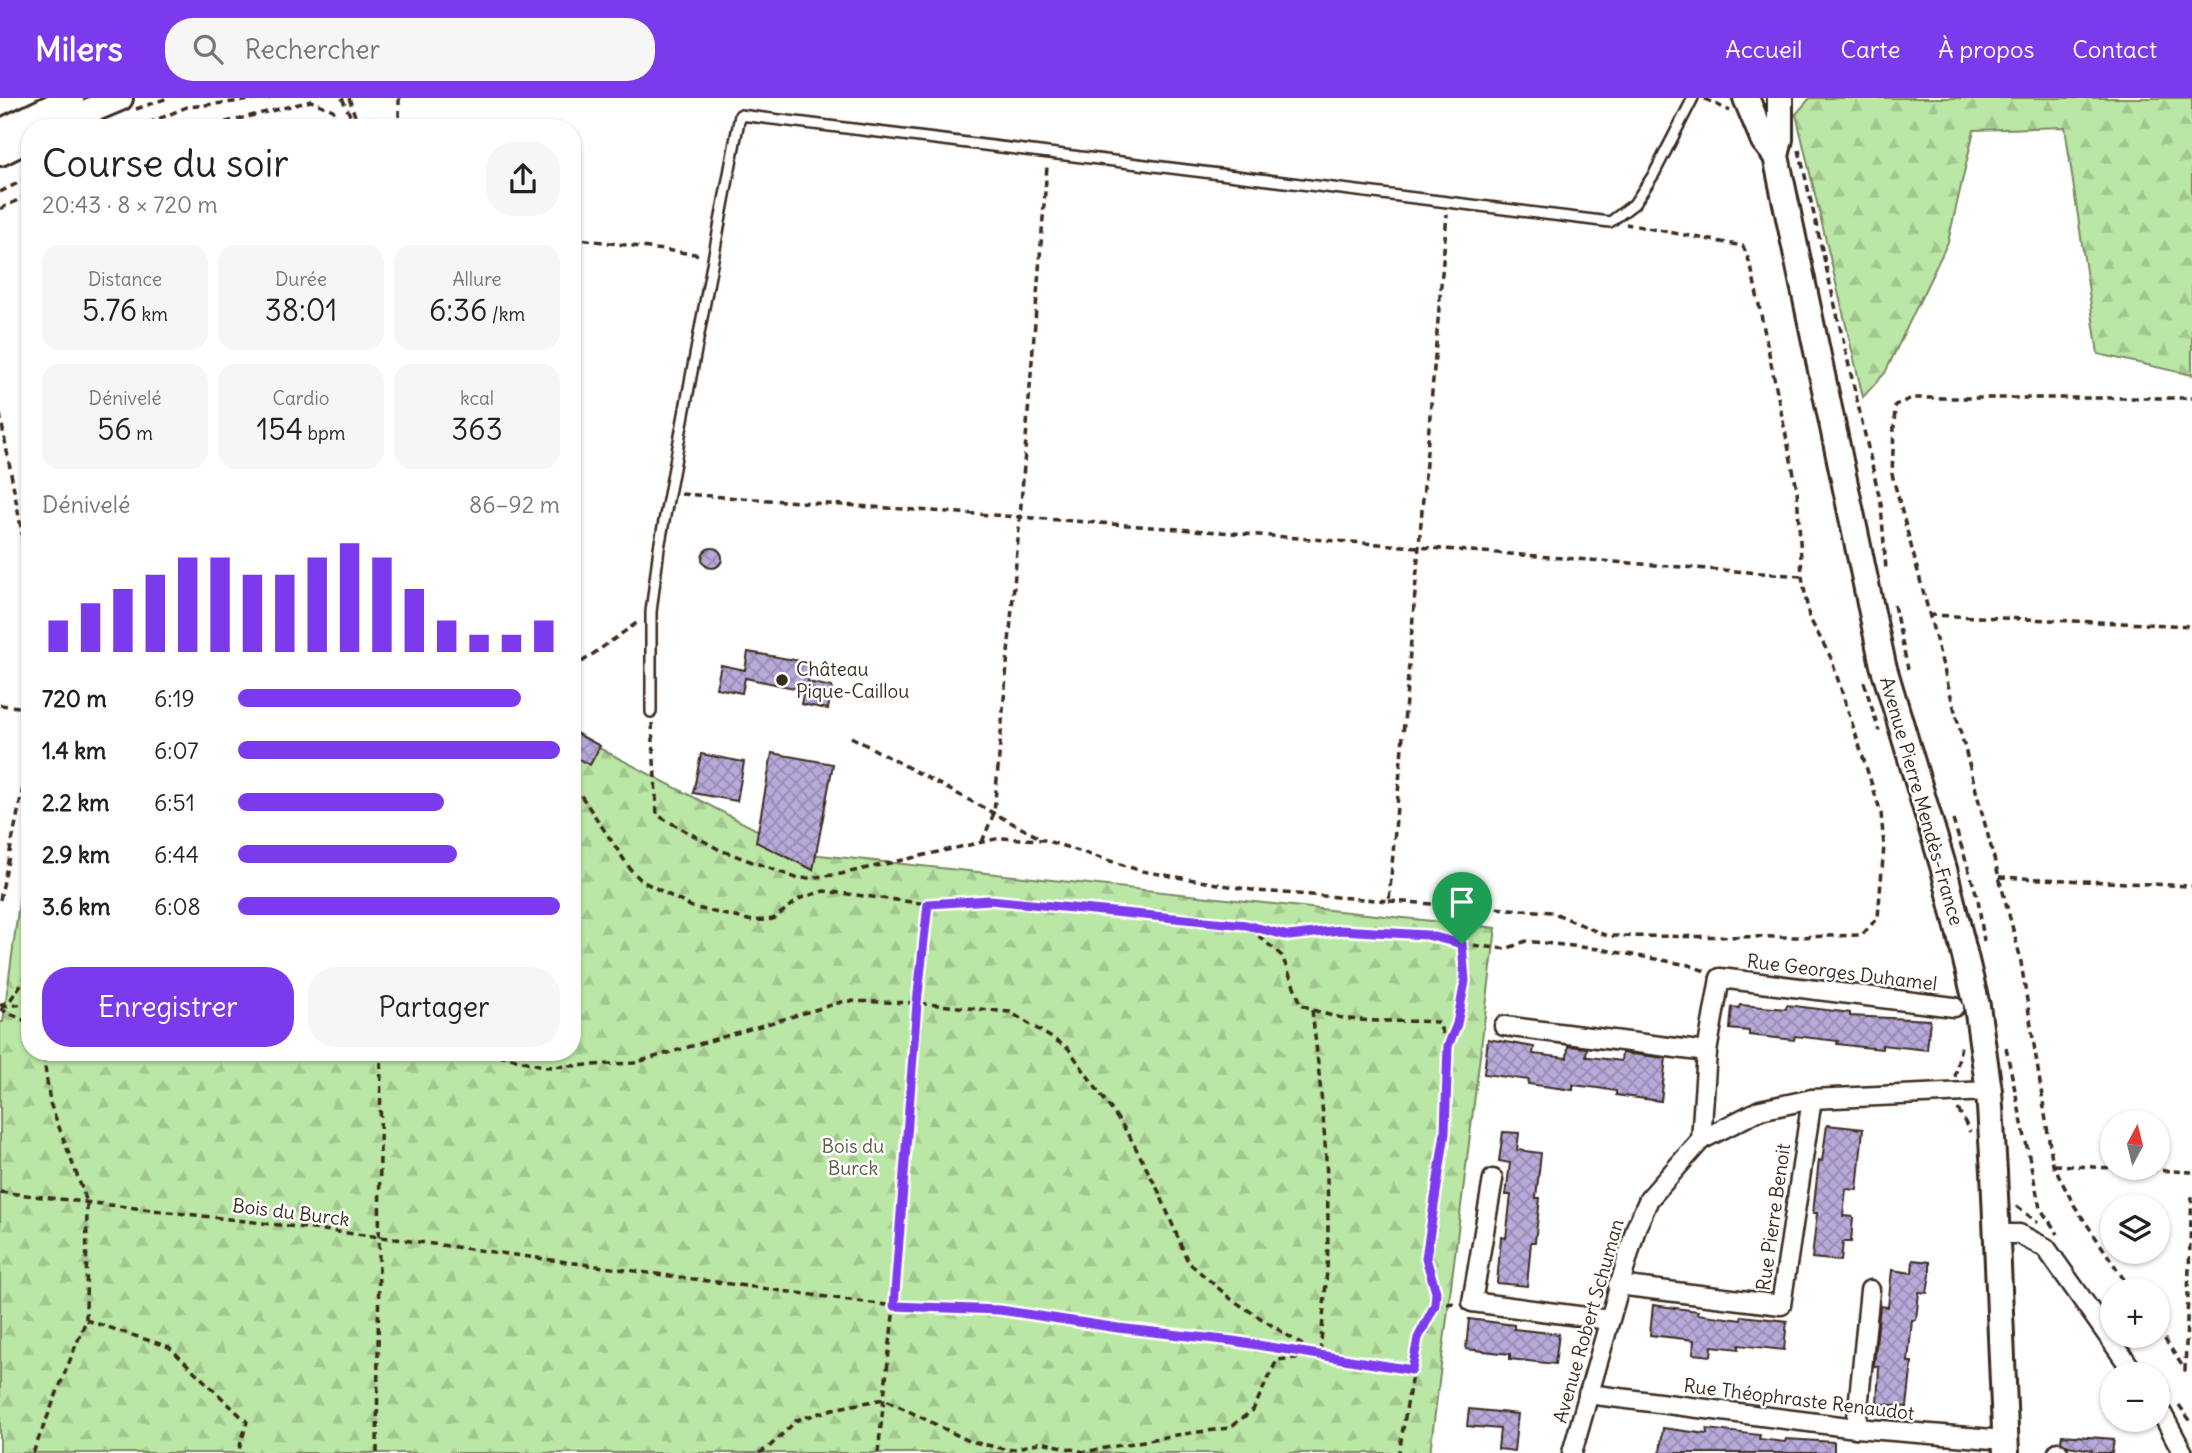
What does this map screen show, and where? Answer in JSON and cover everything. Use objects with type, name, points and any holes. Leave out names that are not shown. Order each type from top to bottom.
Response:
[{"type":"main road","points":[[28,119],[72,98]]},
{"type":"main road","points":[[70,119],[120,98]]},
{"type":"main road","points":[[1780,98],[1780,139],[1787,151]]},
{"type":"main road","points":[[1740,107],[1764,141],[1787,151]]},
{"type":"main road","points":[[0,132],[21,122]]},
{"type":"main road","points":[[0,153],[21,142]]},
{"type":"main road","name":"Avenue Pierre Mendès-France","points":[[1787,151],[1883,665],[1944,869],[1977,1006],[1989,1091],[2005,1447]]},
{"type":"street","name":"Rue Georges Duhamel","points":[[1701,1140],[1707,1052],[1720,978],[1954,1007]]},
{"type":"street","points":[[1504,1026],[1707,1052]]},
{"type":"street","name":"Avenue Robert Schuman","points":[[1572,1453],[1636,1227],[1649,1199],[1701,1140],[1760,1111],[1812,1099],[1989,1091]]},
{"type":"street","name":"Rue Pierre Benoit","points":[[1618,1285],[1781,1305],[1812,1099]]},
{"type":"street","points":[[1493,1179],[1472,1302],[1609,1320]]},
{"type":"street","points":[[1997,1234],[2019,1234],[2046,1248],[2127,1362]]},
{"type":"street","points":[[1856,1428],[1870,1290]]},
{"type":"street","name":"Rue Théophraste Renaudot","points":[[1588,1394],[2005,1447]]},
{"type":"street","points":[[2170,1429],[2183,1453]]},
{"type":"lane","points":[[651,712],[651,612],[659,548],[740,115],[1610,222],[1634,204],[1654,174],[1693,98]]},
{"type":"path","points":[[158,119],[187,107],[271,98]]},
{"type":"path","points":[[342,98],[352,119]]},
{"type":"path","points":[[349,98],[355,119]]},
{"type":"path","points":[[399,98],[399,119]]},
{"type":"path","points":[[1703,98],[1740,107]]},
{"type":"path","points":[[238,119],[311,101],[333,110],[336,119]]},
{"type":"path","points":[[1787,151],[1881,504],[1888,581]]},
{"type":"path","points":[[982,842],[994,813],[1048,153]]},
{"type":"path","points":[[0,192],[21,182]]},
{"type":"path","points":[[0,209],[21,198]]},
{"type":"path","points":[[1389,901],[1448,201]]},
{"type":"path","points":[[851,737],[1044,840],[1155,873],[1258,891],[1552,912],[1607,936],[1862,935],[1878,917],[1884,846],[1881,813],[1831,658],[1808,617],[1802,576],[1797,489],[1751,266],[1743,246],[1610,222]]},
{"type":"path","points":[[581,239],[713,257]]},
{"type":"path","points":[[2123,1278],[2074,1205],[2053,1165],[2020,956],[1892,474],[1895,405],[1912,398],[2192,398]]},
{"type":"path","points":[[0,414],[21,520]]},
{"type":"path","points":[[669,494],[1020,517],[1802,576]]},
{"type":"path","points":[[1891,593],[1910,679]]},
{"type":"path","points":[[581,663],[651,612]]},
{"type":"path","points":[[1929,615],[2192,626]]},
{"type":"path","points":[[0,705],[21,707]]},
{"type":"path","points":[[651,712],[657,815],[720,850],[799,879],[841,874],[1000,838],[1044,840]]},
{"type":"path","points":[[581,795],[631,870],[642,881],[692,907],[753,921],[773,919],[801,898],[824,891],[928,904],[990,900],[1246,925],[1289,936],[1340,930],[1427,935],[1462,944],[1506,949],[1526,942],[1599,948],[1689,965],[1720,978]]},
{"type":"path","points":[[0,900],[21,798]]},
{"type":"path","points":[[1951,816],[1978,898],[1985,947]]},
{"type":"path","points":[[1999,877],[2192,886]]},
{"type":"path","points":[[878,1453],[894,1306],[917,1003],[928,904]]},
{"type":"path","points":[[1246,925],[1282,956],[1301,1004],[1312,1010],[1349,1020],[1438,1023],[1448,1046]]},
{"type":"path","points":[[1399,1453],[1418,1338],[1435,1305],[1436,1292],[1426,1258],[1445,1133],[1448,1046],[1457,1024],[1465,981],[1462,944]]},
{"type":"path","points":[[0,1007],[21,987]]},
{"type":"path","points":[[523,1061],[547,1067],[634,1063],[845,1001],[917,1003],[1010,1012],[1068,1048],[1129,1135],[1159,1192],[1188,1262],[1231,1299],[1320,1356]]},
{"type":"path","points":[[0,1007],[21,1004]]},
{"type":"path","points":[[0,1007],[21,1018]]},
{"type":"path","points":[[1312,1010],[1322,1097],[1327,1268],[1320,1356]]},
{"type":"path","points":[[2003,1037],[2040,1208],[2061,1239]]},
{"type":"path","points":[[33,1453],[86,1320],[87,1202],[50,1104],[44,1061]]},
{"type":"path","points":[[377,1453],[381,1061]]},
{"type":"path","points":[[2053,1165],[2192,1172]]},
{"type":"path","name":"Bois du Burck","points":[[0,1192],[381,1237],[894,1306],[1000,1310],[1118,1328],[1233,1341],[1412,1370]]},
{"type":"path","points":[[2170,1347],[2185,1370],[2192,1194]]},
{"type":"path","points":[[86,1320],[170,1347],[247,1422],[239,1453]]},
{"type":"path","points":[[759,1453],[768,1448],[797,1420],[884,1399],[969,1441],[1009,1450],[1042,1442],[1084,1452],[1176,1434],[1229,1428],[1253,1410],[1277,1360],[1320,1356]]},
{"type":"green space","points":[[1810,98],[2192,98],[2192,375],[2098,354],[2065,127],[1974,130],[1948,242],[1885,373],[1863,397],[1796,114]]},
{"type":"green space","name":"Bois du Burck","points":[[581,739],[801,853],[1496,928],[1430,1453],[0,1453],[0,1022],[3,1022],[21,889],[21,1061],[581,1061]]},
{"type":"building","points":[[712,548],[719,551],[722,558],[719,565],[712,568],[705,565],[702,558],[705,551]]},
{"type":"building","name":"Château Pique-Caillou","points":[[748,652],[812,663],[808,682],[832,687],[828,709],[801,704],[804,690],[745,678],[742,693],[716,688],[721,665],[745,670]]},
{"type":"building","points":[[581,736],[600,746],[590,765],[581,760]]},
{"type":"building","points":[[772,753],[833,764],[813,870],[756,842]]},
{"type":"building","points":[[701,754],[744,762],[737,801],[693,793]]},
{"type":"building","points":[[1740,1005],[1786,1009],[1787,1005],[1850,1013],[1850,1016],[1930,1020],[1927,1050],[1882,1045],[1882,1049],[1862,1047],[1795,1036],[1794,1040],[1749,1035],[1749,1031],[1730,1029],[1732,1007],[1739,1008]]},
{"type":"building","points":[[1488,1039],[1534,1047],[1533,1054],[1567,1058],[1568,1046],[1587,1048],[1586,1057],[1621,1061],[1622,1053],[1666,1058],[1661,1101],[1616,1095],[1616,1091],[1598,1088],[1573,1085],[1573,1090],[1484,1074]]},
{"type":"building","points":[[1827,1125],[1863,1129],[1857,1190],[1846,1189],[1843,1216],[1853,1217],[1851,1242],[1843,1242],[1841,1261],[1812,1258],[1817,1213],[1813,1213],[1819,1160],[1822,1161]]},
{"type":"building","points":[[1503,1132],[1519,1133],[1517,1150],[1541,1153],[1536,1198],[1540,1198],[1535,1242],[1531,1242],[1527,1286],[1497,1283],[1501,1237],[1506,1238],[1511,1195],[1506,1195],[1510,1163],[1499,1161]]},
{"type":"building","points":[[1913,1260],[1930,1262],[1930,1275],[1927,1293],[1919,1292],[1916,1320],[1912,1320],[1908,1362],[1912,1362],[1907,1407],[1877,1403],[1879,1367],[1874,1366],[1880,1306],[1888,1307],[1892,1270],[1912,1273]]},
{"type":"building","points":[[1653,1305],[1741,1320],[1742,1316],[1787,1321],[1784,1350],[1739,1345],[1739,1349],[1712,1346],[1711,1356],[1693,1354],[1694,1340],[1650,1335]]},
{"type":"building","points":[[1469,1319],[1514,1325],[1514,1329],[1559,1334],[1555,1364],[1510,1359],[1510,1354],[1466,1349]]},
{"type":"building","points":[[1469,1409],[1518,1414],[1514,1451],[1498,1449],[1500,1429],[1467,1426]]},
{"type":"building","points":[[1663,1428],[1707,1434],[1707,1429],[1760,1435],[1759,1439],[1785,1442],[1786,1439],[1834,1442],[1834,1453],[1660,1453]]},
{"type":"building","points":[[2062,1435],[2114,1439],[2112,1453],[2091,1453],[2092,1450],[2068,1446],[2061,1441]]},
{"type":"place","name":"Château Pique-Caillou","points":[[782,680]]},
{"type":"route","points":[[990,900],[1201,919],[1246,925],[1289,936],[1340,930],[1427,935],[1462,944],[1465,981],[1457,1024],[1448,1046],[1445,1133],[1426,1258],[1436,1292],[1435,1305],[1418,1338],[1412,1370],[1233,1341],[1118,1328],[1000,1310],[894,1306],[917,1003],[928,904],[990,900]]}]
